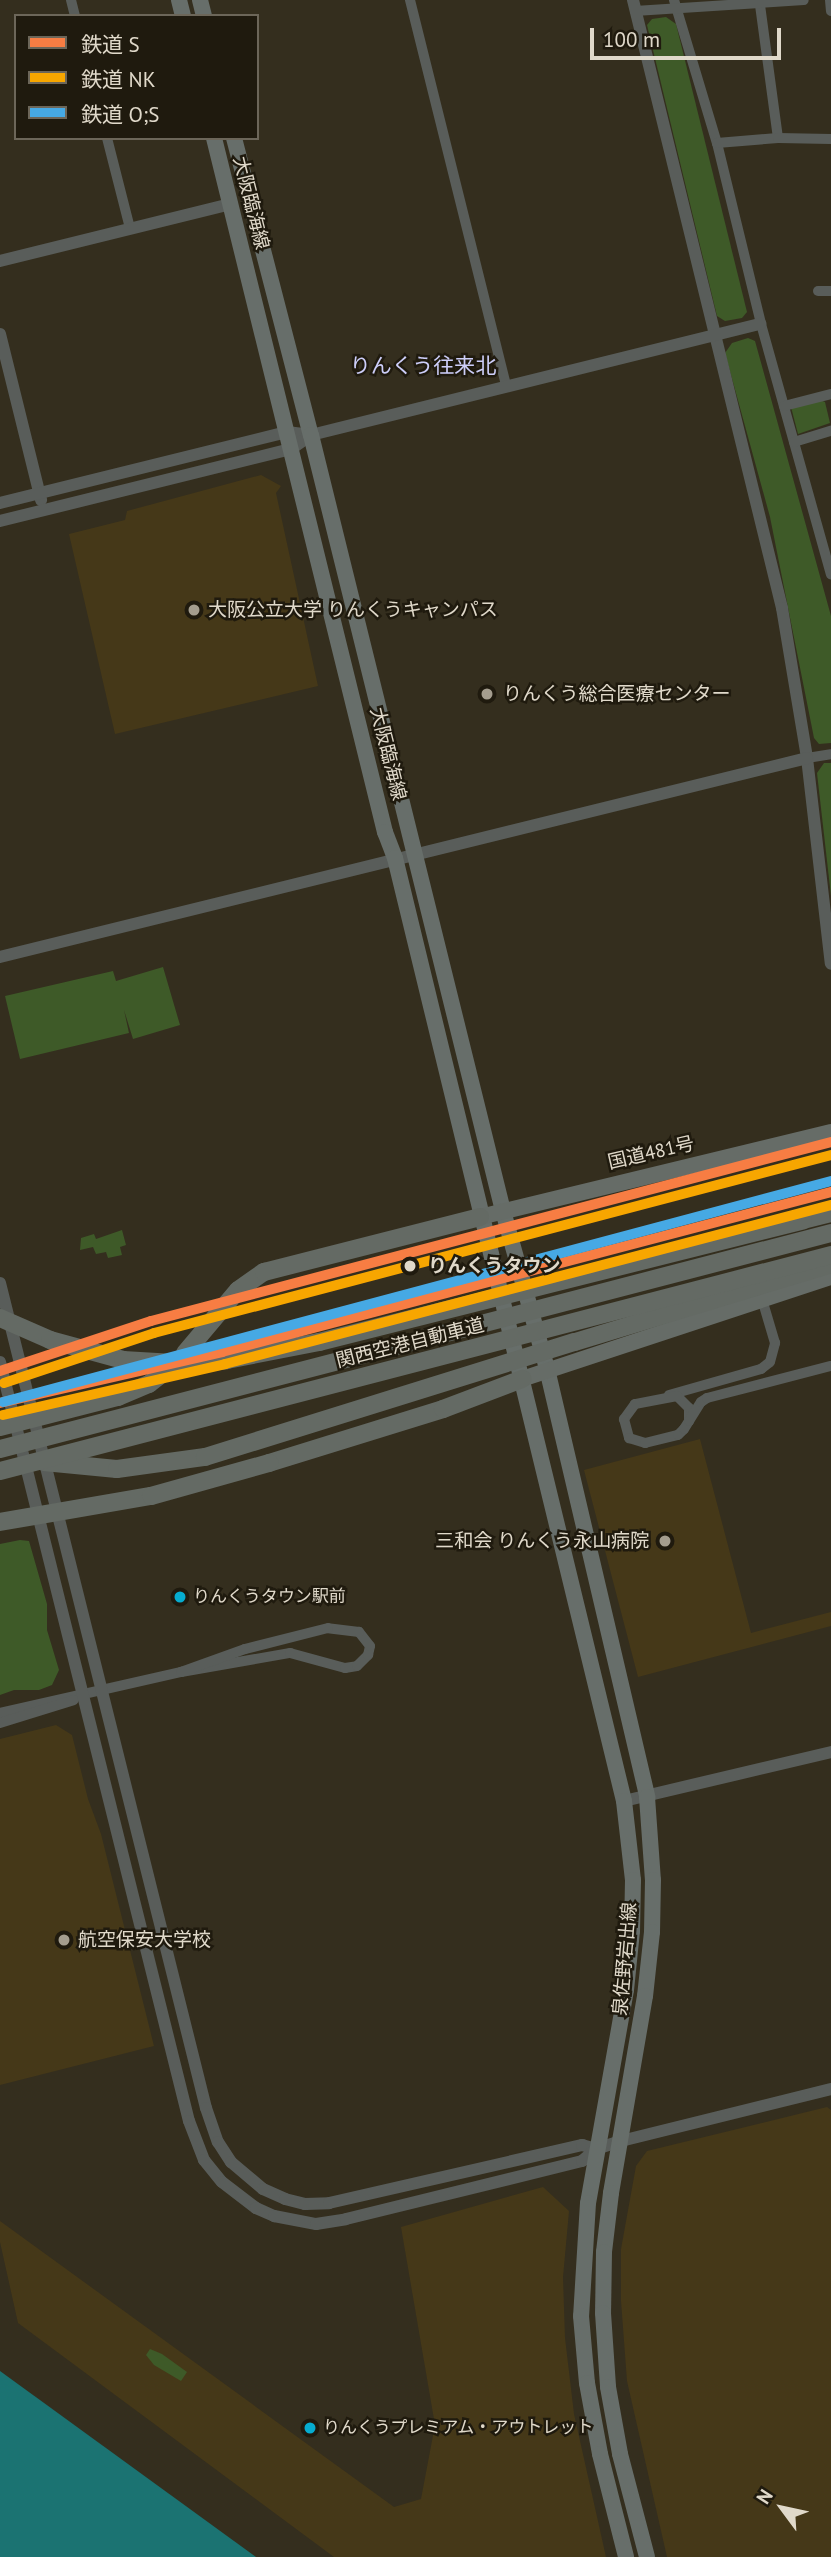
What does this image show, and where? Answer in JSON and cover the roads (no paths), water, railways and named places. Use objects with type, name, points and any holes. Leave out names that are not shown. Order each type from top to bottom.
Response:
[{"type":"highway","name":"国道481号","points":[[480,1217],[831,1132]]},
{"type":"highway","points":[[0,1318],[50,1340],[123,1360],[191,1364],[227,1360],[319,1342],[831,1213]]},
{"type":"highway","points":[[0,1427],[118,1397],[149,1384],[185,1353],[238,1290],[264,1272],[480,1217]]},
{"type":"highway","name":"関西空港自動車道","points":[[0,1450],[831,1233]]},
{"type":"highway","name":"関西空港自動車道","points":[[0,1471],[831,1255]]},
{"type":"highway","points":[[0,1450],[57,1465],[97,1468],[146,1467],[205,1457],[356,1413],[680,1307],[831,1264]]},
{"type":"highway","points":[[0,1522],[151,1496],[269,1463],[443,1409],[547,1369],[831,1277]]},
{"type":"main road","name":"大阪臨海線","points":[[214,140],[385,832],[395,858],[480,1217],[522,1379]]},
{"type":"main road","name":"大阪臨海線","points":[[235,140],[311,435],[503,1211],[547,1369]]},
{"type":"main road","name":"泉佐野岩出線","points":[[547,1369],[647,1797],[653,1880],[652,1932],[645,1996],[604,2252],[603,2313],[608,2387],[620,2454],[647,2557]]},
{"type":"main road","name":"泉佐野岩出線","points":[[522,1379],[624,1801],[633,1880],[632,1931],[626,1990],[596,2149],[583,2252],[581,2316],[587,2383],[600,2454],[626,2557]]},
{"type":"street","points":[[410,0],[506,385]]},
{"type":"street","points":[[804,0],[761,5],[714,3],[634,6],[782,608],[807,758],[831,964]]},
{"type":"street","points":[[830,0],[831,11]]},
{"type":"street","points":[[675,4],[717,143],[761,324],[831,574]]},
{"type":"street","points":[[761,5],[778,138]]},
{"type":"street","points":[[717,143],[778,138],[831,139]]},
{"type":"street","points":[[108,140],[130,229]]},
{"type":"street","points":[[0,261],[230,204]]},
{"type":"street","points":[[818,291],[831,291]]},
{"type":"street","points":[[0,521],[291,449],[311,435],[761,324]]},
{"type":"street","points":[[0,334],[44,510]]},
{"type":"street","points":[[784,406],[830,398]]},
{"type":"street","points":[[794,442],[831,431]]},
{"type":"street","points":[[0,503],[287,432],[311,435]]},
{"type":"street","points":[[0,957],[395,858],[831,754]]},
{"type":"street","points":[[0,1283],[206,2108],[218,2142],[246,2178],[285,2199],[305,2204],[328,2203],[582,2145],[596,2149]]},
{"type":"street","points":[[762,1299],[775,1343],[770,1362],[761,1369],[635,1404],[624,1419],[629,1438],[645,1443],[678,1435],[707,1398],[831,1366]]},
{"type":"street","points":[[0,1362],[189,2121],[204,2160],[222,2182],[256,2208],[274,2216],[316,2224],[582,2161],[596,2149],[621,2141],[831,2089]]},
{"type":"street","points":[[665,1396],[677,1396],[683,1401],[689,1408],[689,1421]]},
{"type":"street","points":[[0,1713],[181,1672],[290,1653],[345,1668],[357,1666],[368,1655],[370,1646],[359,1632],[328,1628],[245,1649],[181,1672]]},
{"type":"street","points":[[0,1723],[63,1706],[84,1695]]},
{"type":"street","points":[[624,1801],[831,1752]]},
{"type":"water","points":[[0,2371],[256,2557],[0,2557]]},
{"type":"rail line","name":"S","points":[[0,1371],[151,1321],[831,1142]]},
{"type":"rail line","name":"NK","points":[[4,1383],[154,1333],[831,1155]]},
{"type":"rail line","name":"O;S","points":[[3,1402],[831,1181]]},
{"type":"rail line","name":"S","points":[[0,1403],[222,1352],[831,1192]]},
{"type":"rail line","name":"NK","points":[[3,1415],[225,1364],[831,1205]]},
{"type":"place","name":"大阪公立大学 りんくうキャンパス","points":[[194,610]]},
{"type":"place","name":"りんくう総合医療センター","points":[[487,694]]},
{"type":"place","name":"りんくうタウン","points":[[410,1266]]},
{"type":"place","name":"三和会 りんくう永山病院","points":[[665,1541]]},
{"type":"place","name":"りんくうタウン駅前","points":[[180,1597]]},
{"type":"place","name":"航空保安大学校","points":[[64,1940]]},
{"type":"place","name":"りんくうプレミアム・アウトレット","points":[[310,2428]]},
{"type":"district","name":"りんくう往来北","points":[[423,366]]}]
